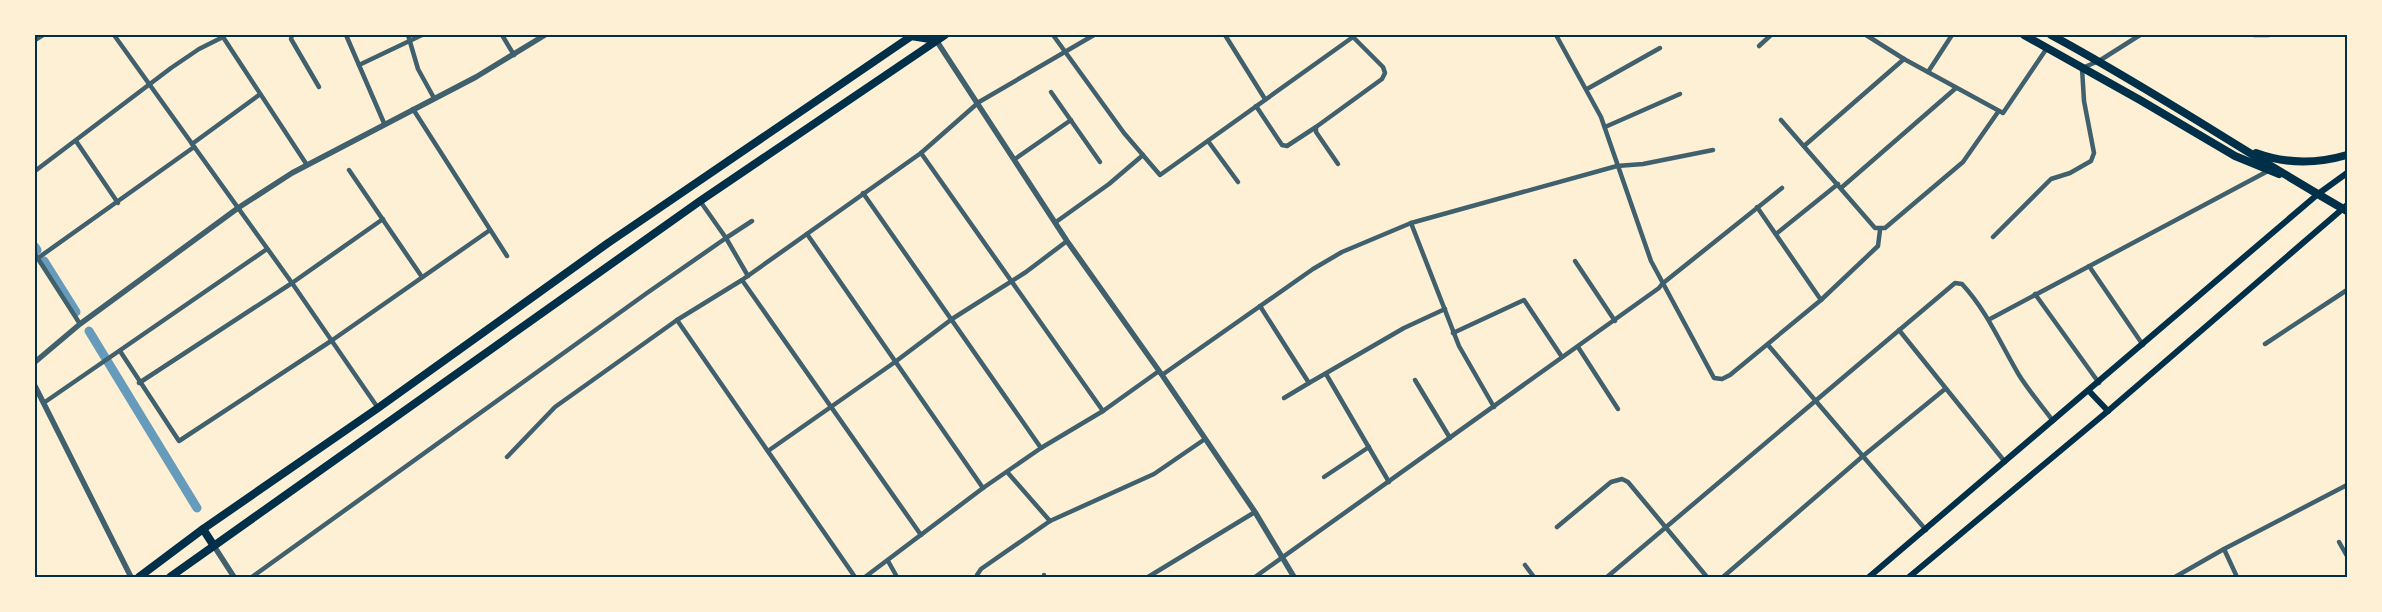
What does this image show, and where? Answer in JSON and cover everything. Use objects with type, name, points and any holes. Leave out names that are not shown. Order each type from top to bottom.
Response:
[{"type":"main road","points":[[140,577],[203,529],[378,408],[608,243],[911,35],[936,40]]},
{"type":"main road","points":[[170,577],[700,201],[945,35]]},
{"type":"main road","points":[[2024,35],[2235,156],[2268,171],[2290,178]]},
{"type":"main road","points":[[1909,577],[2108,411],[2346,208],[2290,178],[2099,61],[2051,35]]},
{"type":"main road","points":[[2242,148],[2279,159],[2304,162],[2326,160],[2347,155]]},
{"type":"main road","points":[[1869,577],[2099,383],[2318,194],[2347,173]]},
{"type":"main road","points":[[2089,391],[2108,411]]},
{"type":"main road","points":[[203,529],[214,546]]},
{"type":"street","points":[[35,40],[43,35]]},
{"type":"street","points":[[114,35],[378,408]]},
{"type":"street","points":[[292,35],[291,39],[319,87]]},
{"type":"street","points":[[346,35],[384,123]]},
{"type":"street","points":[[408,35],[418,68],[434,98]]},
{"type":"street","points":[[359,65],[422,35]]},
{"type":"street","points":[[502,35],[514,55]]},
{"type":"street","points":[[35,362],[80,324],[238,208],[307,165],[514,55],[545,35]]},
{"type":"street","points":[[1053,35],[1143,155],[1158,174],[1162,175],[1265,99],[1352,36],[1383,67],[1384,76],[1287,146],[1282,145],[1256,106]]},
{"type":"street","points":[[507,457],[555,406],[677,320],[748,276],[921,153],[979,102],[1094,35]]},
{"type":"street","points":[[1224,35],[1265,99]]},
{"type":"street","points":[[1556,35],[1587,89],[1605,127],[1616,166],[1630,196],[1647,251],[1662,284],[1712,376],[1716,379],[1724,379],[1821,300],[1878,246],[1880,230]]},
{"type":"street","points":[[1759,46],[1771,35]]},
{"type":"street","points":[[1866,35],[1904,59],[1998,112],[2004,112],[2046,48]]},
{"type":"street","points":[[1928,72],[1952,35]]},
{"type":"street","points":[[1993,238],[2051,179],[2070,173],[2093,158],[2082,68],[2099,61],[2140,35]]},
{"type":"street","points":[[2254,35],[2268,35]]},
{"type":"street","points":[[35,171],[199,48],[223,37],[243,66],[259,95],[307,165]]},
{"type":"street","points":[[936,40],[979,102],[1067,241],[1161,373],[1255,512],[1282,560],[1294,577]]},
{"type":"street","points":[[1587,89],[1660,48]]},
{"type":"street","points":[[1804,146],[1904,59]]},
{"type":"street","points":[[1776,234],[1839,186],[1956,88]]},
{"type":"street","points":[[1052,92],[1100,162]]},
{"type":"street","points":[[1605,127],[1680,94]]},
{"type":"street","points":[[80,324],[36,256],[118,203],[259,95]]},
{"type":"street","points":[[413,109],[508,256]]},
{"type":"street","points":[[1781,120],[1875,228],[1880,230],[1885,228],[1963,162],[1998,112]]},
{"type":"street","points":[[1015,160],[1071,120]]},
{"type":"street","points":[[1317,126],[1316,132],[1338,164]]},
{"type":"street","points":[[76,141],[118,203]]},
{"type":"street","points":[[1208,141],[1238,182]]},
{"type":"street","points":[[865,577],[983,488],[1008,473],[1041,448],[1161,373],[1332,257],[1411,223],[1616,166],[1643,164],[1713,150]]},
{"type":"street","points":[[921,153],[1010,282],[1103,411]]},
{"type":"street","points":[[1056,222],[1109,184],[1143,155]]},
{"type":"street","points":[[350,170],[422,278]]},
{"type":"street","points":[[1990,319],[2268,171]]},
{"type":"street","points":[[1255,577],[1282,560],[1659,288],[1782,188]]},
{"type":"street","points":[[863,193],[1041,448]]},
{"type":"street","points":[[700,201],[726,238],[748,276]]},
{"type":"street","points":[[1757,207],[1821,300]]},
{"type":"street","points":[[139,383],[292,284],[383,219]]},
{"type":"street","points":[[252,577],[639,298],[752,220]]},
{"type":"street","points":[[1411,223],[1466,362],[1494,407]]},
{"type":"street","points":[[120,351],[139,383],[179,440],[331,341],[490,230]]},
{"type":"street","points":[[807,234],[983,488]]},
{"type":"street","points":[[768,451],[895,362],[952,319],[1010,282],[1067,241]]},
{"type":"street","points":[[44,402],[111,358],[267,249]]},
{"type":"street","points":[[1576,261],[1615,320]]},
{"type":"street","points":[[2089,266],[2143,345]]},
{"type":"street","points":[[742,280],[921,536]]},
{"type":"street","points":[[1607,577],[1948,288],[1959,282],[1990,319],[2019,375],[2053,421]]},
{"type":"street","points":[[2266,344],[2347,290]]},
{"type":"street","points":[[2035,294],[2099,383]]},
{"type":"street","points":[[1453,333],[1524,300],[1562,357]]},
{"type":"street","points":[[1260,306],[1309,383]]},
{"type":"street","points":[[1284,398],[1404,328],[1445,309]]},
{"type":"street","points":[[677,320],[855,577]]},
{"type":"street","points":[[1899,330],[2004,462]]},
{"type":"street","points":[[1768,345],[1926,530]]},
{"type":"street","points":[[1578,347],[1618,408]]},
{"type":"street","points":[[1326,374],[1390,482]]},
{"type":"street","points":[[1415,380],[1450,438]]},
{"type":"street","points":[[35,386],[37,394],[44,402],[131,577]]},
{"type":"street","points":[[1723,577],[1945,388]]},
{"type":"street","points":[[979,577],[977,574],[981,569],[1050,521],[1154,474],[1206,439]]},
{"type":"street","points":[[1324,476],[1368,447]]},
{"type":"street","points":[[1008,473],[1050,521]]},
{"type":"street","points":[[1557,527],[1611,482],[1618,479],[1628,482],[1707,577]]},
{"type":"street","points":[[2175,577],[2224,549],[2347,485]]},
{"type":"street","points":[[1148,577],[1255,512]]},
{"type":"street","points":[[2339,542],[2347,556]]},
{"type":"street","points":[[214,546],[234,577]]},
{"type":"street","points":[[2224,549],[2237,577]]},
{"type":"street","points":[[888,560],[897,577]]},
{"type":"street","points":[[1525,565],[1534,577]]},
{"type":"waterway","points":[[44,261],[76,312]]},
{"type":"waterway","points":[[89,331],[197,508]]}]
